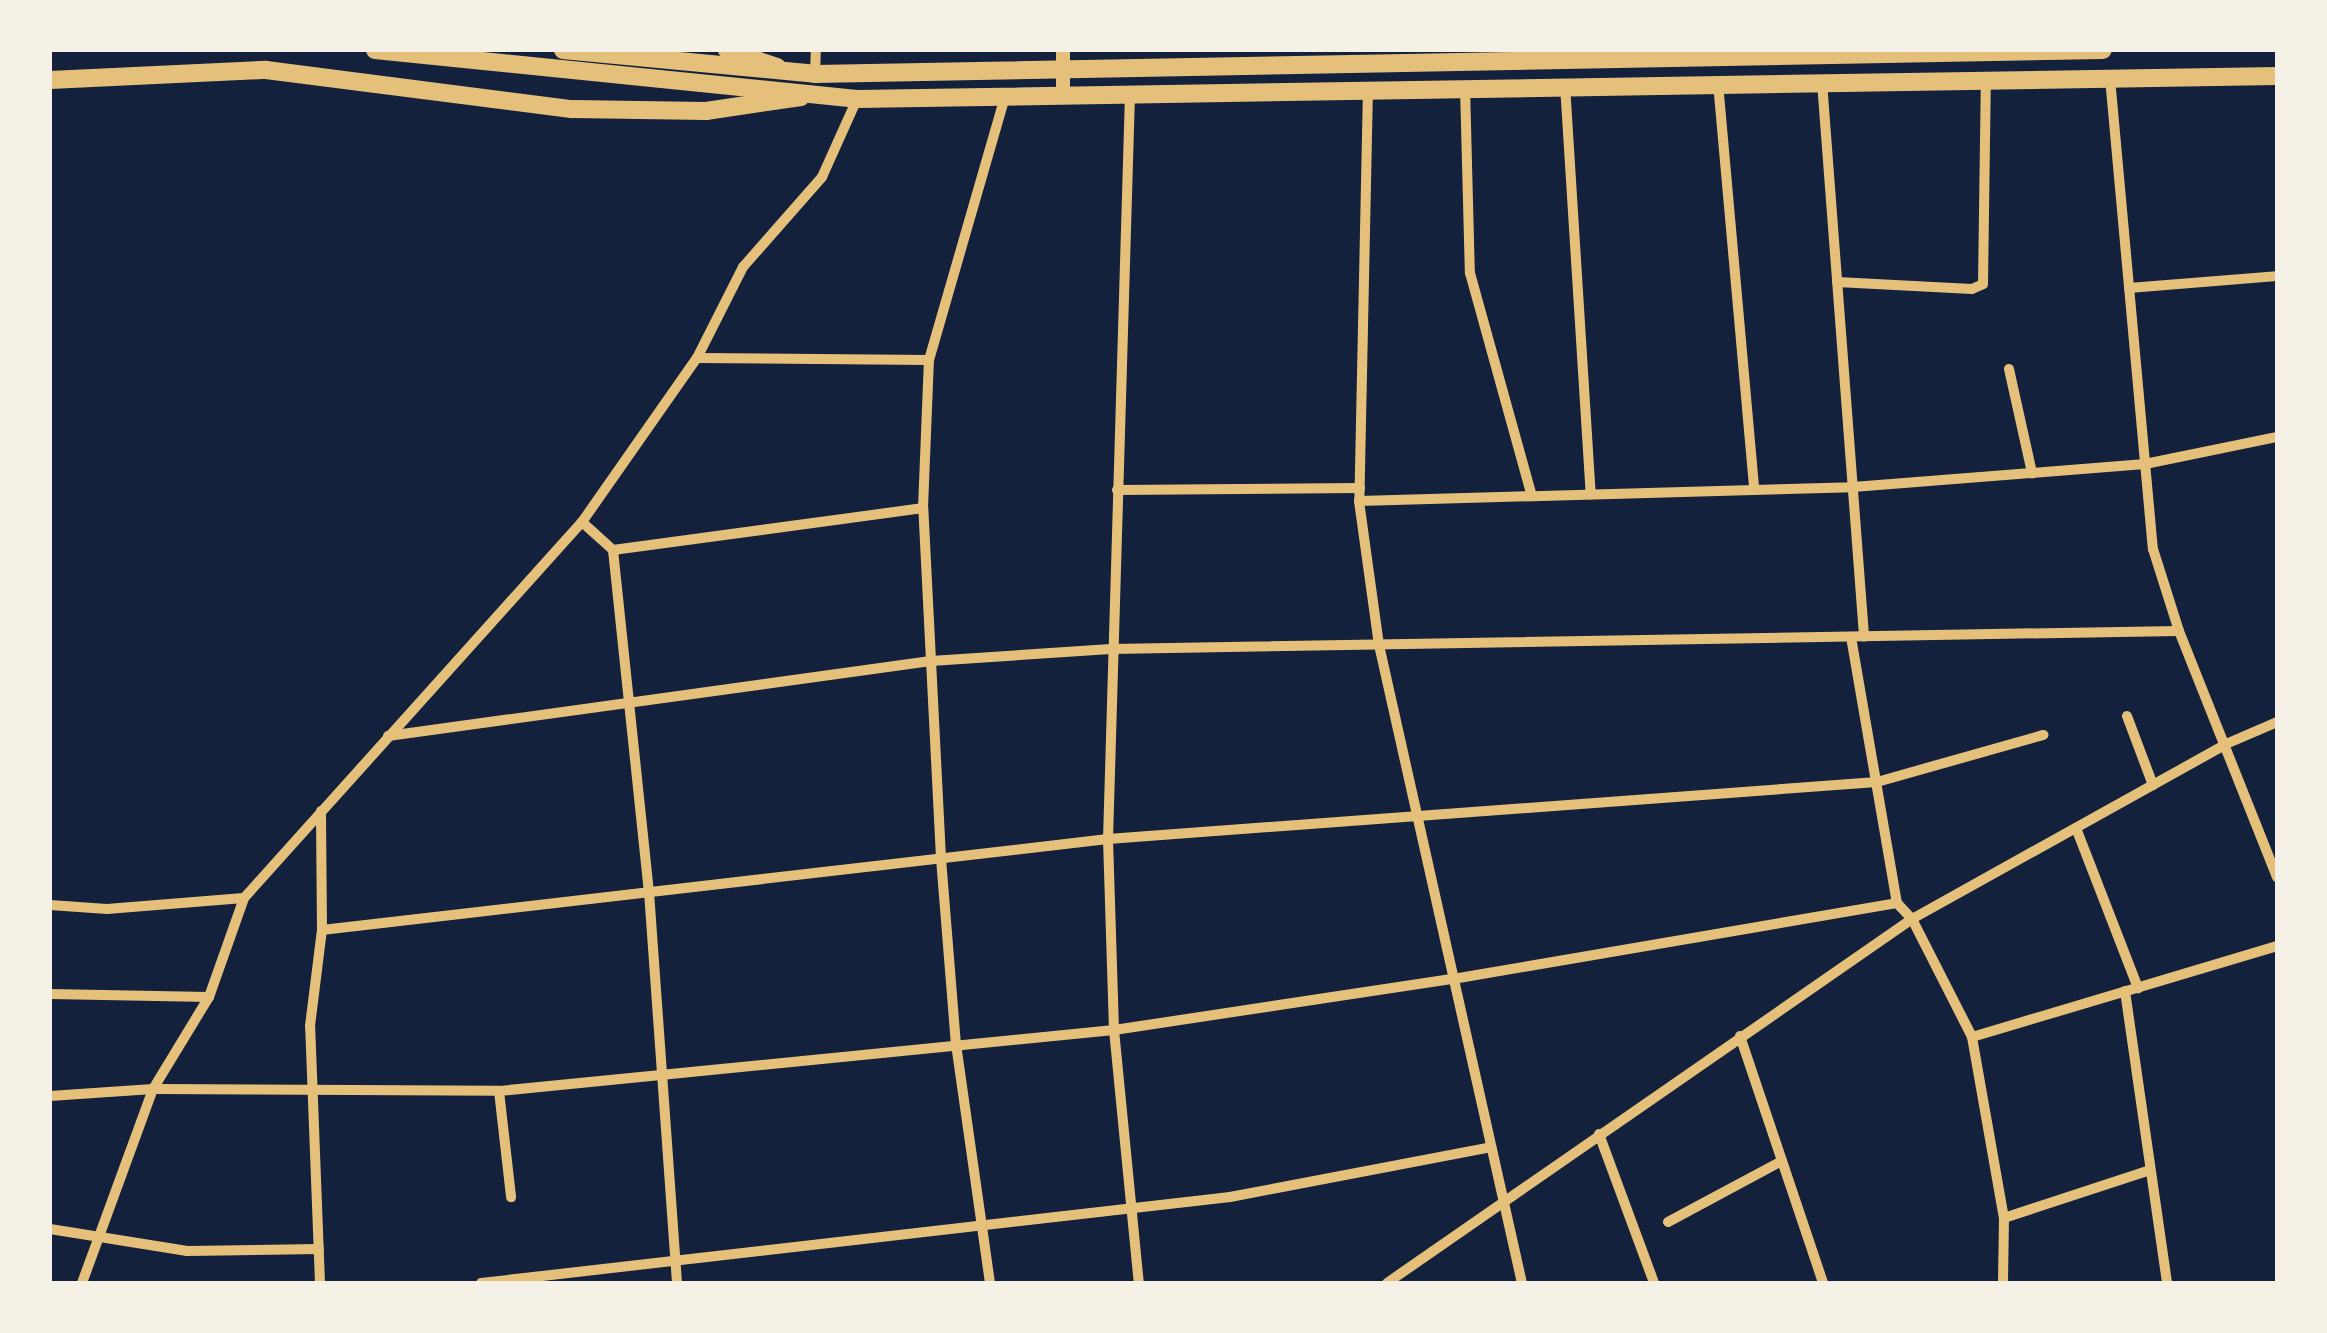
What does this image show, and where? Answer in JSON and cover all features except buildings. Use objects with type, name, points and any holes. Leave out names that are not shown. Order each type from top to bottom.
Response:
[{"type":"main road","points":[[375,50],[752,79],[792,73],[1063,70],[1439,55],[2104,50]]},
{"type":"main road","points":[[564,50],[752,79],[807,96]]},
{"type":"main road","points":[[733,50],[792,73]]},
{"type":"main road","points":[[50,80],[266,70],[572,109],[706,111],[807,96],[1006,97],[1565,84],[2277,76]]},
{"type":"street","points":[[815,74],[816,50]]},
{"type":"street","points":[[1063,50],[1063,96]]},
{"type":"street","points":[[2110,77],[2153,548],[2179,631],[2277,878]]},
{"type":"street","points":[[1837,282],[1972,289],[1983,284],[1986,79]]},
{"type":"street","points":[[1822,81],[1864,636]]},
{"type":"street","points":[[1718,82],[1754,487]]},
{"type":"street","points":[[1565,84],[1591,494]]},
{"type":"street","points":[[1465,86],[1470,273],[1532,496]]},
{"type":"street","points":[[1368,88],[1359,494],[1380,645],[1522,1283]]},
{"type":"street","points":[[1130,94],[1108,838],[1114,1030],[1139,1283]]},
{"type":"street","points":[[990,1283],[956,1046],[941,858],[923,508],[929,360],[1006,97]]},
{"type":"street","points":[[82,1283],[153,1088],[208,998],[244,898],[582,522],[697,358],[743,267],[822,178],[857,98]]},
{"type":"street","points":[[2129,288],[2277,276]]},
{"type":"street","points":[[697,358],[929,360]]},
{"type":"street","points":[[2009,369],[2032,473]]},
{"type":"street","points":[[1117,490],[1532,496],[1852,487],[2145,464],[2277,437]]},
{"type":"street","points":[[612,550],[923,508]]},
{"type":"street","points":[[582,522],[612,550],[632,705],[676,1283]]},
{"type":"street","points":[[388,736],[931,661],[1111,649],[2179,631]]},
{"type":"street","points":[[1851,637],[1898,902],[1912,919],[1972,1038],[2004,1218],[2003,1283]]},
{"type":"street","points":[[2127,716],[2153,785]]},
{"type":"street","points":[[1387,1283],[1912,919],[2226,744],[2277,722]]},
{"type":"street","points":[[322,930],[1108,838],[1877,782],[2043,735]]},
{"type":"street","points":[[320,1283],[310,1026],[322,930],[321,811]]},
{"type":"street","points":[[2076,828],[2138,988]]},
{"type":"street","points":[[50,905],[108,909],[244,898]]},
{"type":"street","points":[[50,1096],[153,1088],[500,1092],[1114,1030],[1454,978],[1898,902]]},
{"type":"street","points":[[1972,1038],[2277,946]]},
{"type":"street","points":[[2125,992],[2166,1283]]},
{"type":"street","points":[[50,994],[208,998]]},
{"type":"street","points":[[1740,1036],[1824,1283]]},
{"type":"street","points":[[500,1092],[511,1197]]},
{"type":"street","points":[[1599,1134],[1654,1283]]},
{"type":"street","points":[[481,1283],[1230,1197],[1491,1147]]},
{"type":"street","points":[[1668,1222],[1782,1161]]},
{"type":"street","points":[[2004,1218],[2150,1170]]},
{"type":"street","points":[[50,1229],[188,1252],[318,1249]]}]
